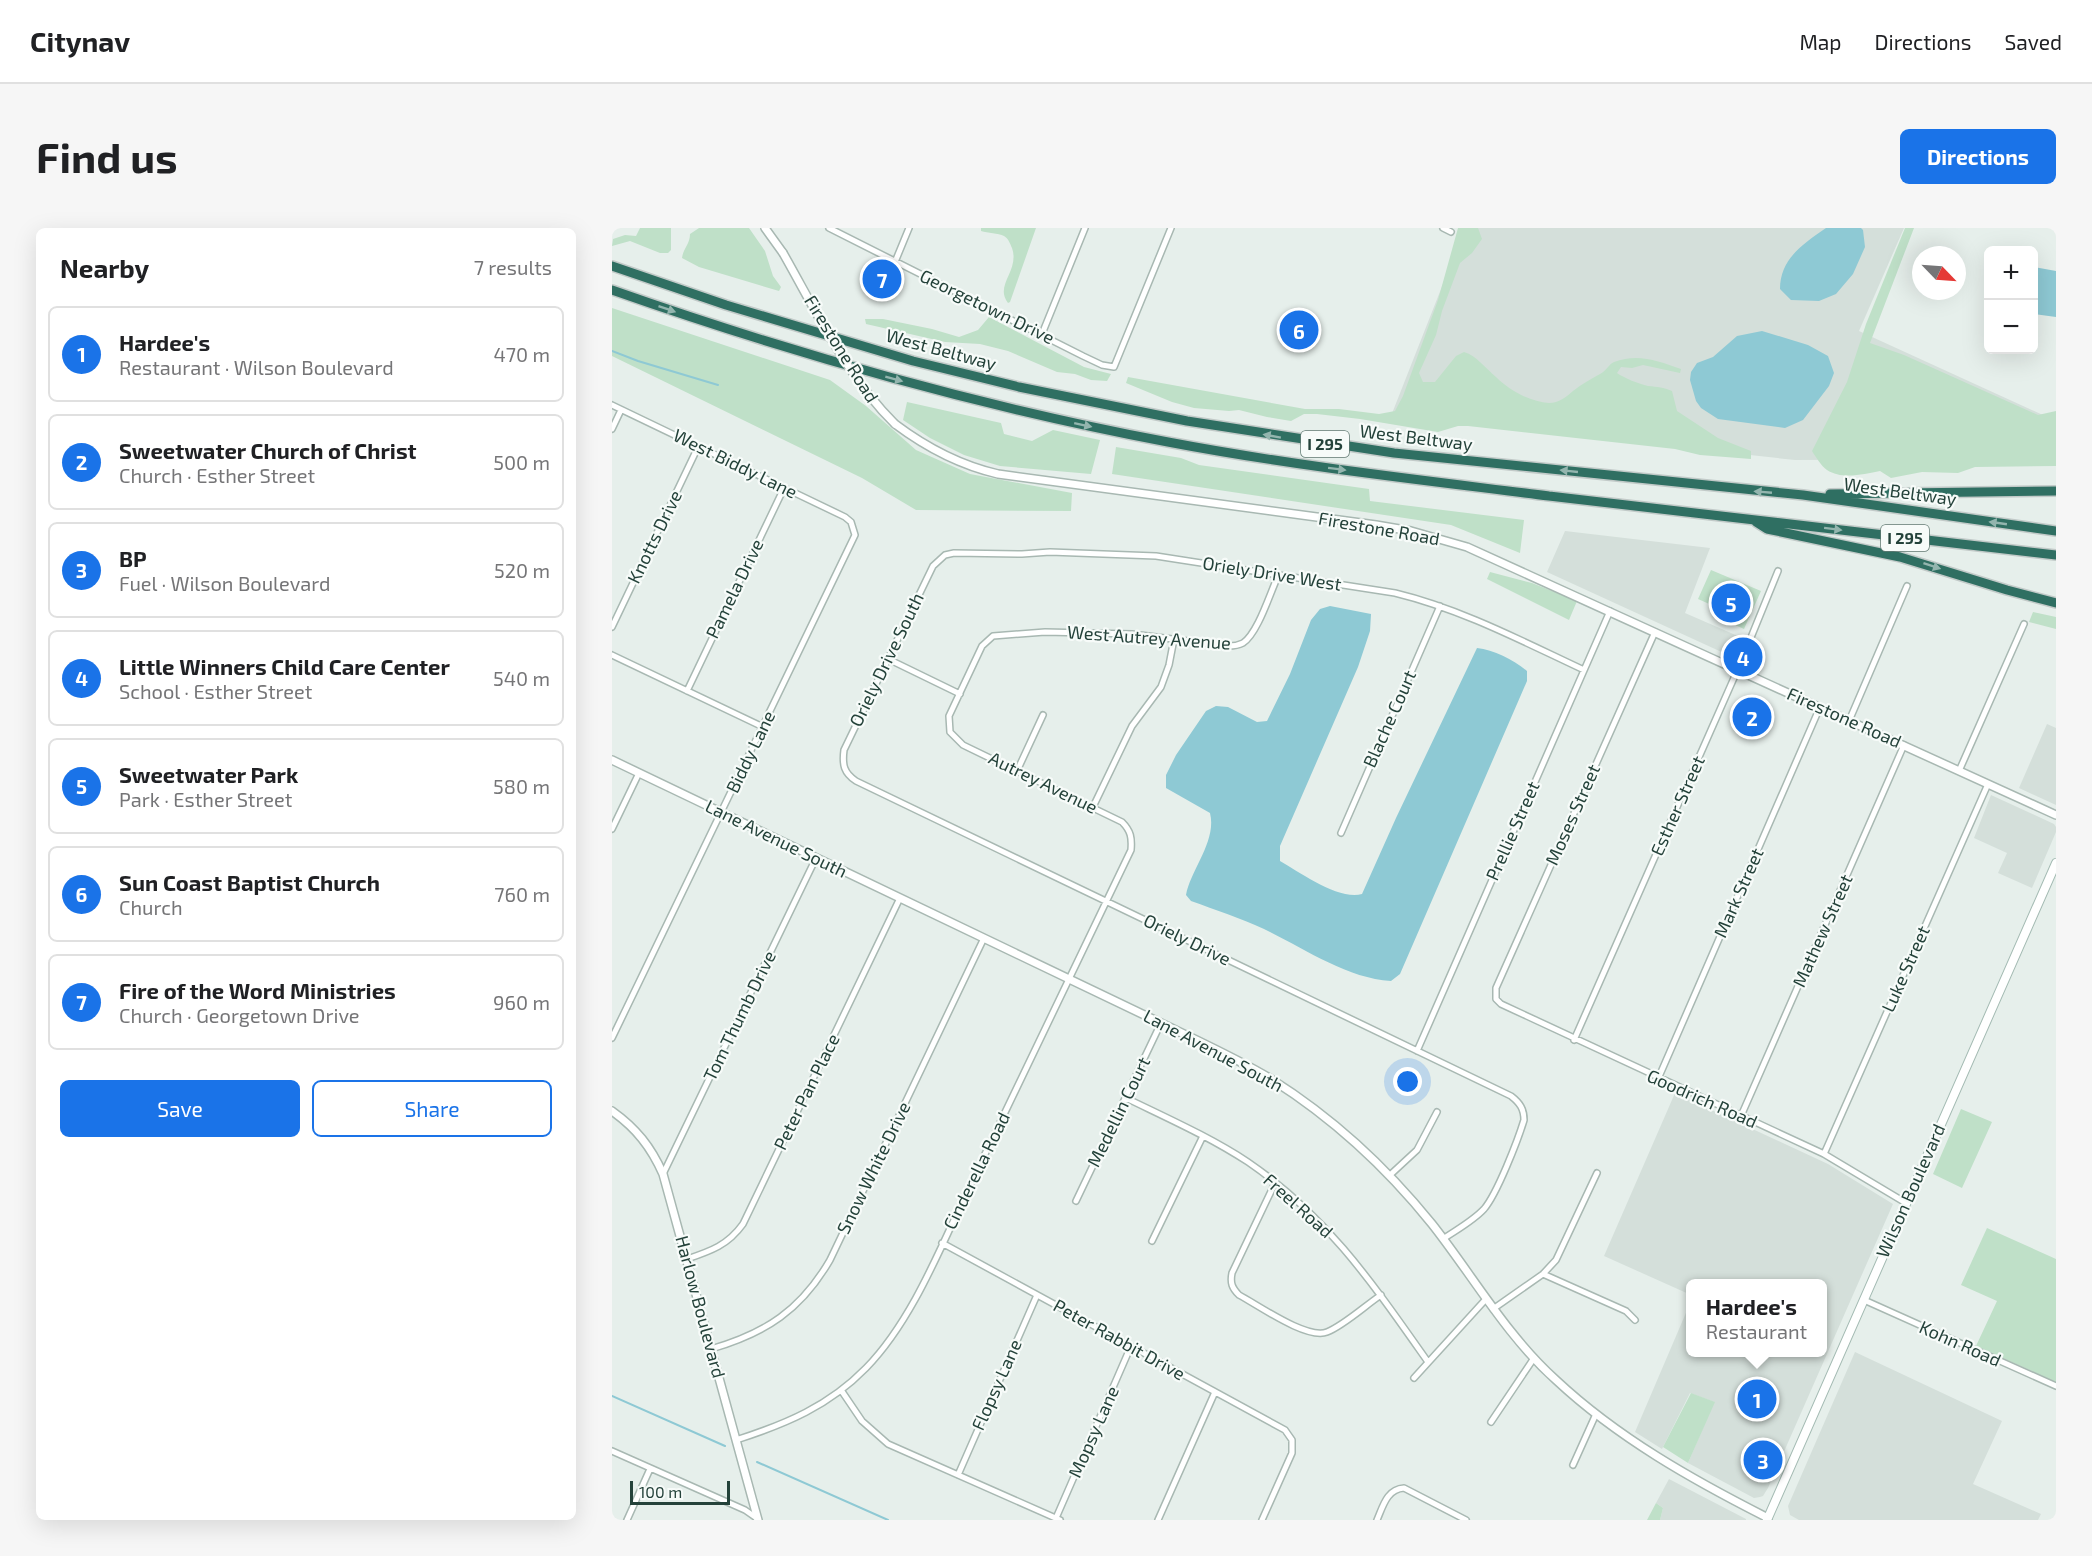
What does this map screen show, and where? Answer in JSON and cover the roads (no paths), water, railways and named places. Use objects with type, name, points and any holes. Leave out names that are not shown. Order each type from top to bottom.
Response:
[{"type":"highway","name":"West Beltway","points":[[612,266],[738,308],[913,361],[1121,409],[1286,438],[1394,453],[1803,495],[2056,531]]},
{"type":"highway","name":"I 295","points":[[612,290],[731,331],[875,374],[1099,428],[1307,465],[1754,521],[2056,555]]},
{"type":"highway","points":[[1803,495],[2056,491]]},
{"type":"highway","points":[[1754,521],[1767,529],[1900,557],[2007,591],[2056,603]]},
{"type":"main road","name":"Wilson Boulevard","points":[[1769,1519],[2056,863]]},
{"type":"street","name":"Firestone Road","points":[[765,228],[783,253],[856,377],[879,408],[895,424],[941,454],[998,474],[1376,525],[1423,534],[1467,547],[2056,815]]},
{"type":"street","name":"Georgetown Drive","points":[[829,228],[1102,365],[1113,367],[1171,228]]},
{"type":"street","points":[[895,262],[909,228]]},
{"type":"street","points":[[1042,334],[1085,228]]},
{"type":"street","points":[[1443,228],[1451,232]]},
{"type":"street","name":"West Biddy Lane","points":[[612,405],[844,517],[851,522],[854,529]]},
{"type":"street","points":[[612,429],[621,410]]},
{"type":"street","name":"Knotts Drive","points":[[612,627],[698,447]]},
{"type":"street","name":"Pamela Drive","points":[[687,691],[784,488]]},
{"type":"street","name":"Biddy Lane","points":[[612,1038],[853,541],[854,529]]},
{"type":"street","name":"Oriely Drive West","points":[[945,555],[1050,552],[1156,556],[1395,593],[1440,606],[1485,624],[1584,670]]},
{"type":"street","name":"Oriely Drive South","points":[[845,771],[842,761],[844,750],[933,566],[945,555]]},
{"type":"street","name":"Esther Street","points":[[1575,1040],[1738,670],[1778,571]]},
{"type":"street","name":"West Autrey Avenue","points":[[960,694],[982,646],[993,636],[1001,634],[1045,632],[1132,634],[1229,646],[1243,643],[1253,631],[1278,576]]},
{"type":"street","points":[[1849,721],[1907,586]]},
{"type":"street","name":"Blache Court","points":[[1341,833],[1440,606]]},
{"type":"street","name":"Prellie Street","points":[[1417,1051],[1610,611]]},
{"type":"street","points":[[1959,771],[2024,624]]},
{"type":"street","name":"Moses Street","points":[[1496,999],[1496,988],[1655,632]]},
{"type":"street","points":[[1093,807],[1132,726],[1161,687],[1169,665],[1174,639]]},
{"type":"street","points":[[612,655],[763,727]]},
{"type":"street","points":[[888,660],[960,694]]},
{"type":"street","name":"Autrey Avenue","points":[[960,694],[949,716],[950,732],[955,739],[963,745],[1122,822],[1129,830]]},
{"type":"street","name":"Mark Street","points":[[1658,1079],[1820,707]]},
{"type":"street","points":[[1017,771],[1043,715]]},
{"type":"street","name":"Mathew Street","points":[[1742,1116],[1904,745]]},
{"type":"street","name":"Lane Avenue South","points":[[612,760],[1161,1023],[1240,1062],[1295,1095],[1344,1131],[1390,1175],[1443,1239],[1493,1310],[1554,1379],[1645,1450],[1769,1519]]},
{"type":"street","name":"Oriely Drive","points":[[845,771],[856,781],[1511,1096],[1519,1102],[1524,1114],[1522,1128],[1488,1203],[1475,1217],[1443,1239]]},
{"type":"street","points":[[612,829],[639,773]]},
{"type":"street","name":"Luke Street","points":[[1824,1154],[1988,784]]},
{"type":"street","name":"Cinderella Road","points":[[736,1440],[795,1419],[841,1390],[866,1368],[888,1342],[913,1303],[1131,850],[1132,840],[1129,830]]},
{"type":"street","name":"Tom Thumb Drive","points":[[663,1174],[816,858]]},
{"type":"street","name":"Peter Pan Place","points":[[687,1259],[722,1246],[743,1224],[900,898]]},
{"type":"street","name":"Snow White Drive","points":[[711,1349],[758,1333],[794,1307],[813,1287],[830,1260],[984,938]]},
{"type":"street","name":"Goodrich Road","points":[[1496,999],[1501,1004],[1575,1040],[1824,1154],[1906,1203]]},
{"type":"street","name":"Medellin Court","points":[[1076,1202],[1161,1023]]},
{"type":"street","name":"Freel Road","points":[[1126,1098],[1203,1136],[1247,1162],[1314,1216],[1358,1264],[1428,1362]]},
{"type":"street","name":"Harlow Boulevard","points":[[612,1111],[636,1130],[647,1143],[663,1174],[758,1520]]},
{"type":"street","points":[[1390,1175],[1417,1150],[1437,1112]]},
{"type":"street","points":[[1152,1241],[1203,1136]]},
{"type":"street","points":[[1493,1310],[1543,1274],[1560,1254],[1597,1173]]},
{"type":"street","points":[[1275,1183],[1232,1273],[1231,1285],[1239,1295],[1306,1331],[1320,1334],[1335,1328],[1381,1295]]},
{"type":"street","name":"Peter Rabbit Drive","points":[[942,1243],[1285,1430],[1292,1440],[1292,1453],[1262,1520]]},
{"type":"street","points":[[1543,1274],[1626,1311],[1635,1320]]},
{"type":"street","name":"Flopsy Lane","points":[[958,1475],[1037,1295]]},
{"type":"street","points":[[1414,1378],[1486,1299]]},
{"type":"street","name":"Kohn Road","points":[[1864,1300],[2056,1386]]},
{"type":"street","name":"Mopsy Lane","points":[[1058,1519],[1131,1346]]},
{"type":"street","points":[[1491,1422],[1534,1358]]},
{"type":"street","points":[[841,1390],[862,1421],[883,1441],[896,1449],[1058,1519]]},
{"type":"street","points":[[1158,1520],[1215,1392]]},
{"type":"street","points":[[1573,1465],[1596,1414]]},
{"type":"street","points":[[612,1451],[745,1510],[758,1520]]},
{"type":"street","points":[[627,1520],[650,1469]]},
{"type":"street","points":[[1377,1520],[1387,1496],[1398,1488],[1412,1490],[1466,1520]]},
{"type":"water","points":[[1826,228],[1861,228],[1863,230],[1865,247],[1853,274],[1836,294],[1819,301],[1791,300],[1780,289],[1784,269],[1801,246]]},
{"type":"water","points":[[2038,268],[2056,271],[2056,317],[2038,315]]},
{"type":"water","points":[[1762,331],[1808,345],[1828,356],[1834,373],[1829,386],[1803,420],[1785,428],[1718,419],[1701,408],[1696,401],[1690,380],[1691,372],[1697,363],[1713,357],[1737,336]]},
{"type":"water","points":[[1330,606],[1371,614],[1370,631],[1358,667],[1280,846],[1280,861],[1331,890],[1353,895],[1362,894],[1477,648],[1503,656],[1527,671],[1527,681],[1400,974],[1391,981],[1374,979],[1342,968],[1264,929],[1191,901],[1186,895],[1210,834],[1210,813],[1166,788],[1166,775],[1176,755],[1206,711],[1216,706],[1228,707],[1257,722],[1267,721],[1290,674],[1311,620],[1320,609]]},
{"type":"waterway","points":[[612,351],[718,385]]},
{"type":"waterway","points":[[612,1396],[725,1446]]},
{"type":"waterway","points":[[757,1462],[888,1520]]},
{"type":"place","name":"Fire of the Word Ministries","points":[[882,279]]},
{"type":"place","name":"Sun Coast Baptist Church","points":[[1299,330]]},
{"type":"place","name":"Sweetwater Park","points":[[1731,603]]},
{"type":"place","name":"Little Winners Child Care Center","points":[[1743,657]]},
{"type":"place","name":"Sweetwater Church of Christ","points":[[1752,717]]},
{"type":"place","name":"Hardee's","points":[[1757,1399]]},
{"type":"place","name":"BP","points":[[1763,1460]]}]
